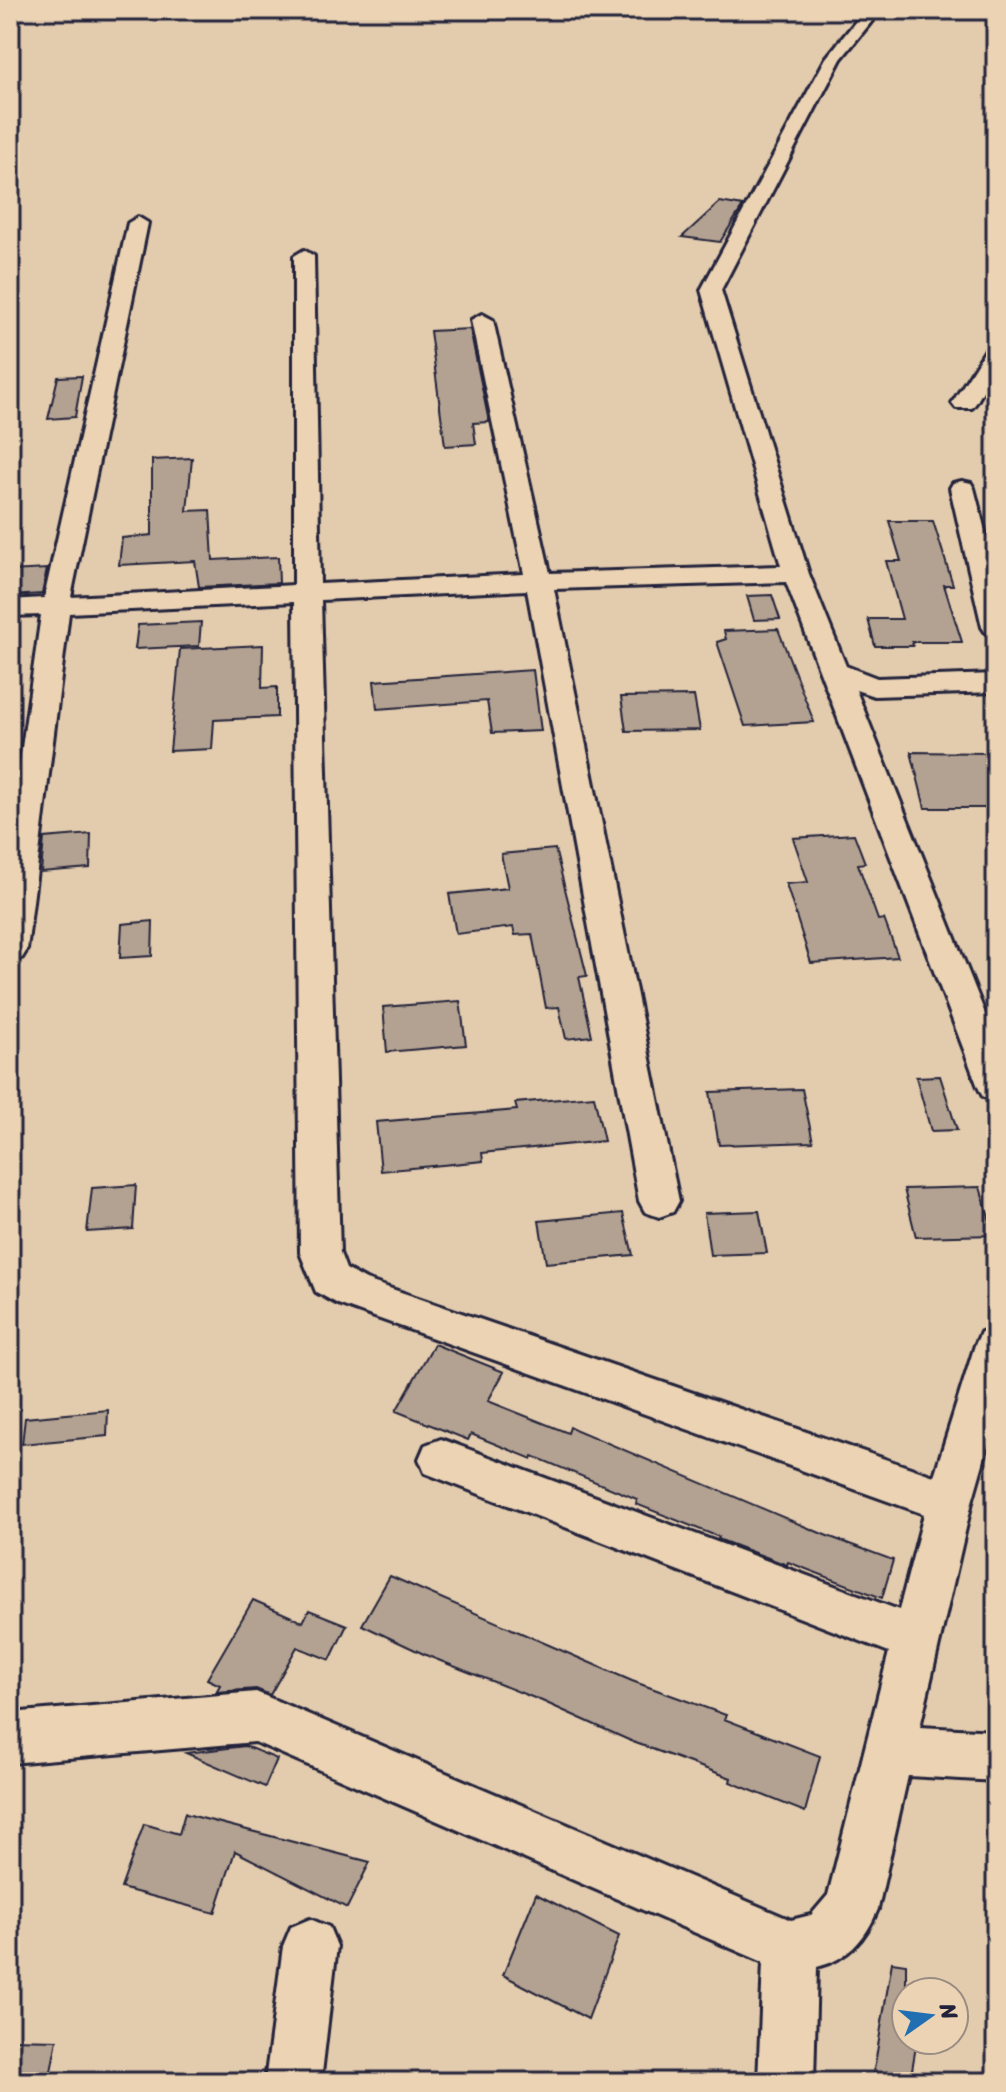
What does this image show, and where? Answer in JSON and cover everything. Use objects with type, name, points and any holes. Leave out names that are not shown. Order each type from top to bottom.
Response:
[{"type":"street","points":[[873,10],[834,58],[711,290],[796,574],[996,1087]]},
{"type":"street","points":[[10,950],[56,605],[138,223]]},
{"type":"street","points":[[304,256],[320,1253],[330,1280],[352,1292],[949,1502]]},
{"type":"street","points":[[482,320],[539,581],[659,1201]]},
{"type":"street","points":[[964,403],[996,351]]},
{"type":"street","points":[[962,488],[996,627]]},
{"type":"street","points":[[10,608],[307,591],[796,574]]},
{"type":"street","points":[[835,672],[874,687],[996,683]]},
{"type":"street","points":[[10,1738],[256,1717],[791,1947],[827,1938],[851,1909],[949,1502],[996,1345]]},
{"type":"street","points":[[441,1459],[916,1639]]},
{"type":"street","points":[[890,1750],[996,1756]]},
{"type":"street","points":[[293,2082],[310,1946]]},
{"type":"street","points":[[786,2082],[791,1947]]},
{"type":"building","points":[[720,202],[743,206],[720,242],[682,237]]},
{"type":"building","points":[[470,329],[489,422],[473,423],[476,444],[445,446],[430,331]]},
{"type":"building","points":[[82,376],[75,417],[48,419],[58,377]]},
{"type":"building","points":[[192,458],[187,511],[210,510],[213,560],[278,557],[279,583],[199,587],[195,561],[119,565],[122,538],[152,535],[152,460]]},
{"type":"building","points":[[889,521],[933,521],[953,585],[944,585],[962,642],[875,646],[868,619],[902,619],[886,561],[901,561]]},
{"type":"building","points":[[47,569],[42,594],[10,596],[10,571]]},
{"type":"building","points":[[772,595],[780,619],[754,620],[747,596]]},
{"type":"building","points":[[201,622],[199,646],[135,649],[138,625]]},
{"type":"building","points":[[778,629],[814,722],[745,726],[717,642],[726,639],[724,631]]},
{"type":"building","points":[[263,645],[262,688],[277,687],[277,717],[214,720],[212,749],[170,751],[180,649]]},
{"type":"building","points":[[533,670],[541,731],[492,733],[487,701],[377,709],[374,681]]},
{"type":"building","points":[[694,696],[700,730],[626,731],[621,697]]},
{"type":"building","points":[[911,752],[988,753],[996,780],[996,808],[925,808]]},
{"type":"building","points":[[91,834],[90,868],[41,872],[44,838]]},
{"type":"building","points":[[854,834],[865,863],[858,864],[878,920],[884,919],[898,957],[811,963],[786,884],[808,882],[793,838]]},
{"type":"building","points":[[555,849],[587,976],[579,977],[592,1036],[566,1039],[559,1007],[546,1008],[532,934],[515,935],[513,927],[456,934],[449,894],[508,888],[501,854]]},
{"type":"building","points":[[153,921],[152,956],[120,958],[122,924]]},
{"type":"building","points":[[460,1001],[466,1045],[387,1052],[383,1007]]},
{"type":"building","points":[[940,1076],[957,1130],[931,1131],[916,1077]]},
{"type":"building","points":[[802,1089],[813,1142],[719,1145],[710,1092]]},
{"type":"building","points":[[594,1096],[604,1141],[482,1153],[483,1161],[381,1171],[376,1122],[517,1110],[515,1103]]},
{"type":"building","points":[[136,1185],[133,1229],[87,1232],[92,1188]]},
{"type":"building","points":[[980,1187],[994,1235],[916,1237],[904,1189]]},
{"type":"building","points":[[759,1211],[767,1253],[710,1255],[704,1213]]},
{"type":"building","points":[[623,1213],[633,1255],[546,1263],[539,1221]]},
{"type":"building","points":[[434,1344],[504,1372],[488,1401],[568,1433],[570,1427],[825,1535],[893,1560],[882,1598],[718,1539],[636,1504],[637,1499],[533,1456],[532,1459],[471,1434],[468,1440],[396,1411]]},
{"type":"building","points":[[108,1410],[107,1436],[22,1444],[25,1418]]},
{"type":"building","points":[[390,1576],[632,1681],[726,1715],[724,1719],[820,1756],[805,1812],[730,1782],[731,1778],[633,1742],[542,1701],[428,1656],[362,1625]]},
{"type":"building","points":[[253,1600],[303,1622],[309,1610],[347,1625],[330,1660],[297,1647],[270,1695],[256,1689],[216,1692],[220,1685],[207,1679]]},
{"type":"building","points":[[245,1746],[277,1759],[265,1787],[186,1753]]},
{"type":"building","points":[[185,1813],[370,1862],[347,1908],[235,1851],[215,1913],[121,1888],[144,1824],[179,1834]]},
{"type":"building","points":[[536,1894],[619,1936],[588,2019],[503,1975]]},
{"type":"building","points":[[892,1962],[906,1964],[906,1976],[890,1976],[890,2056],[914,2056],[910,2082],[872,2082]]},
{"type":"building","points":[[10,2039],[57,2040],[49,2082],[10,2082]]}]
